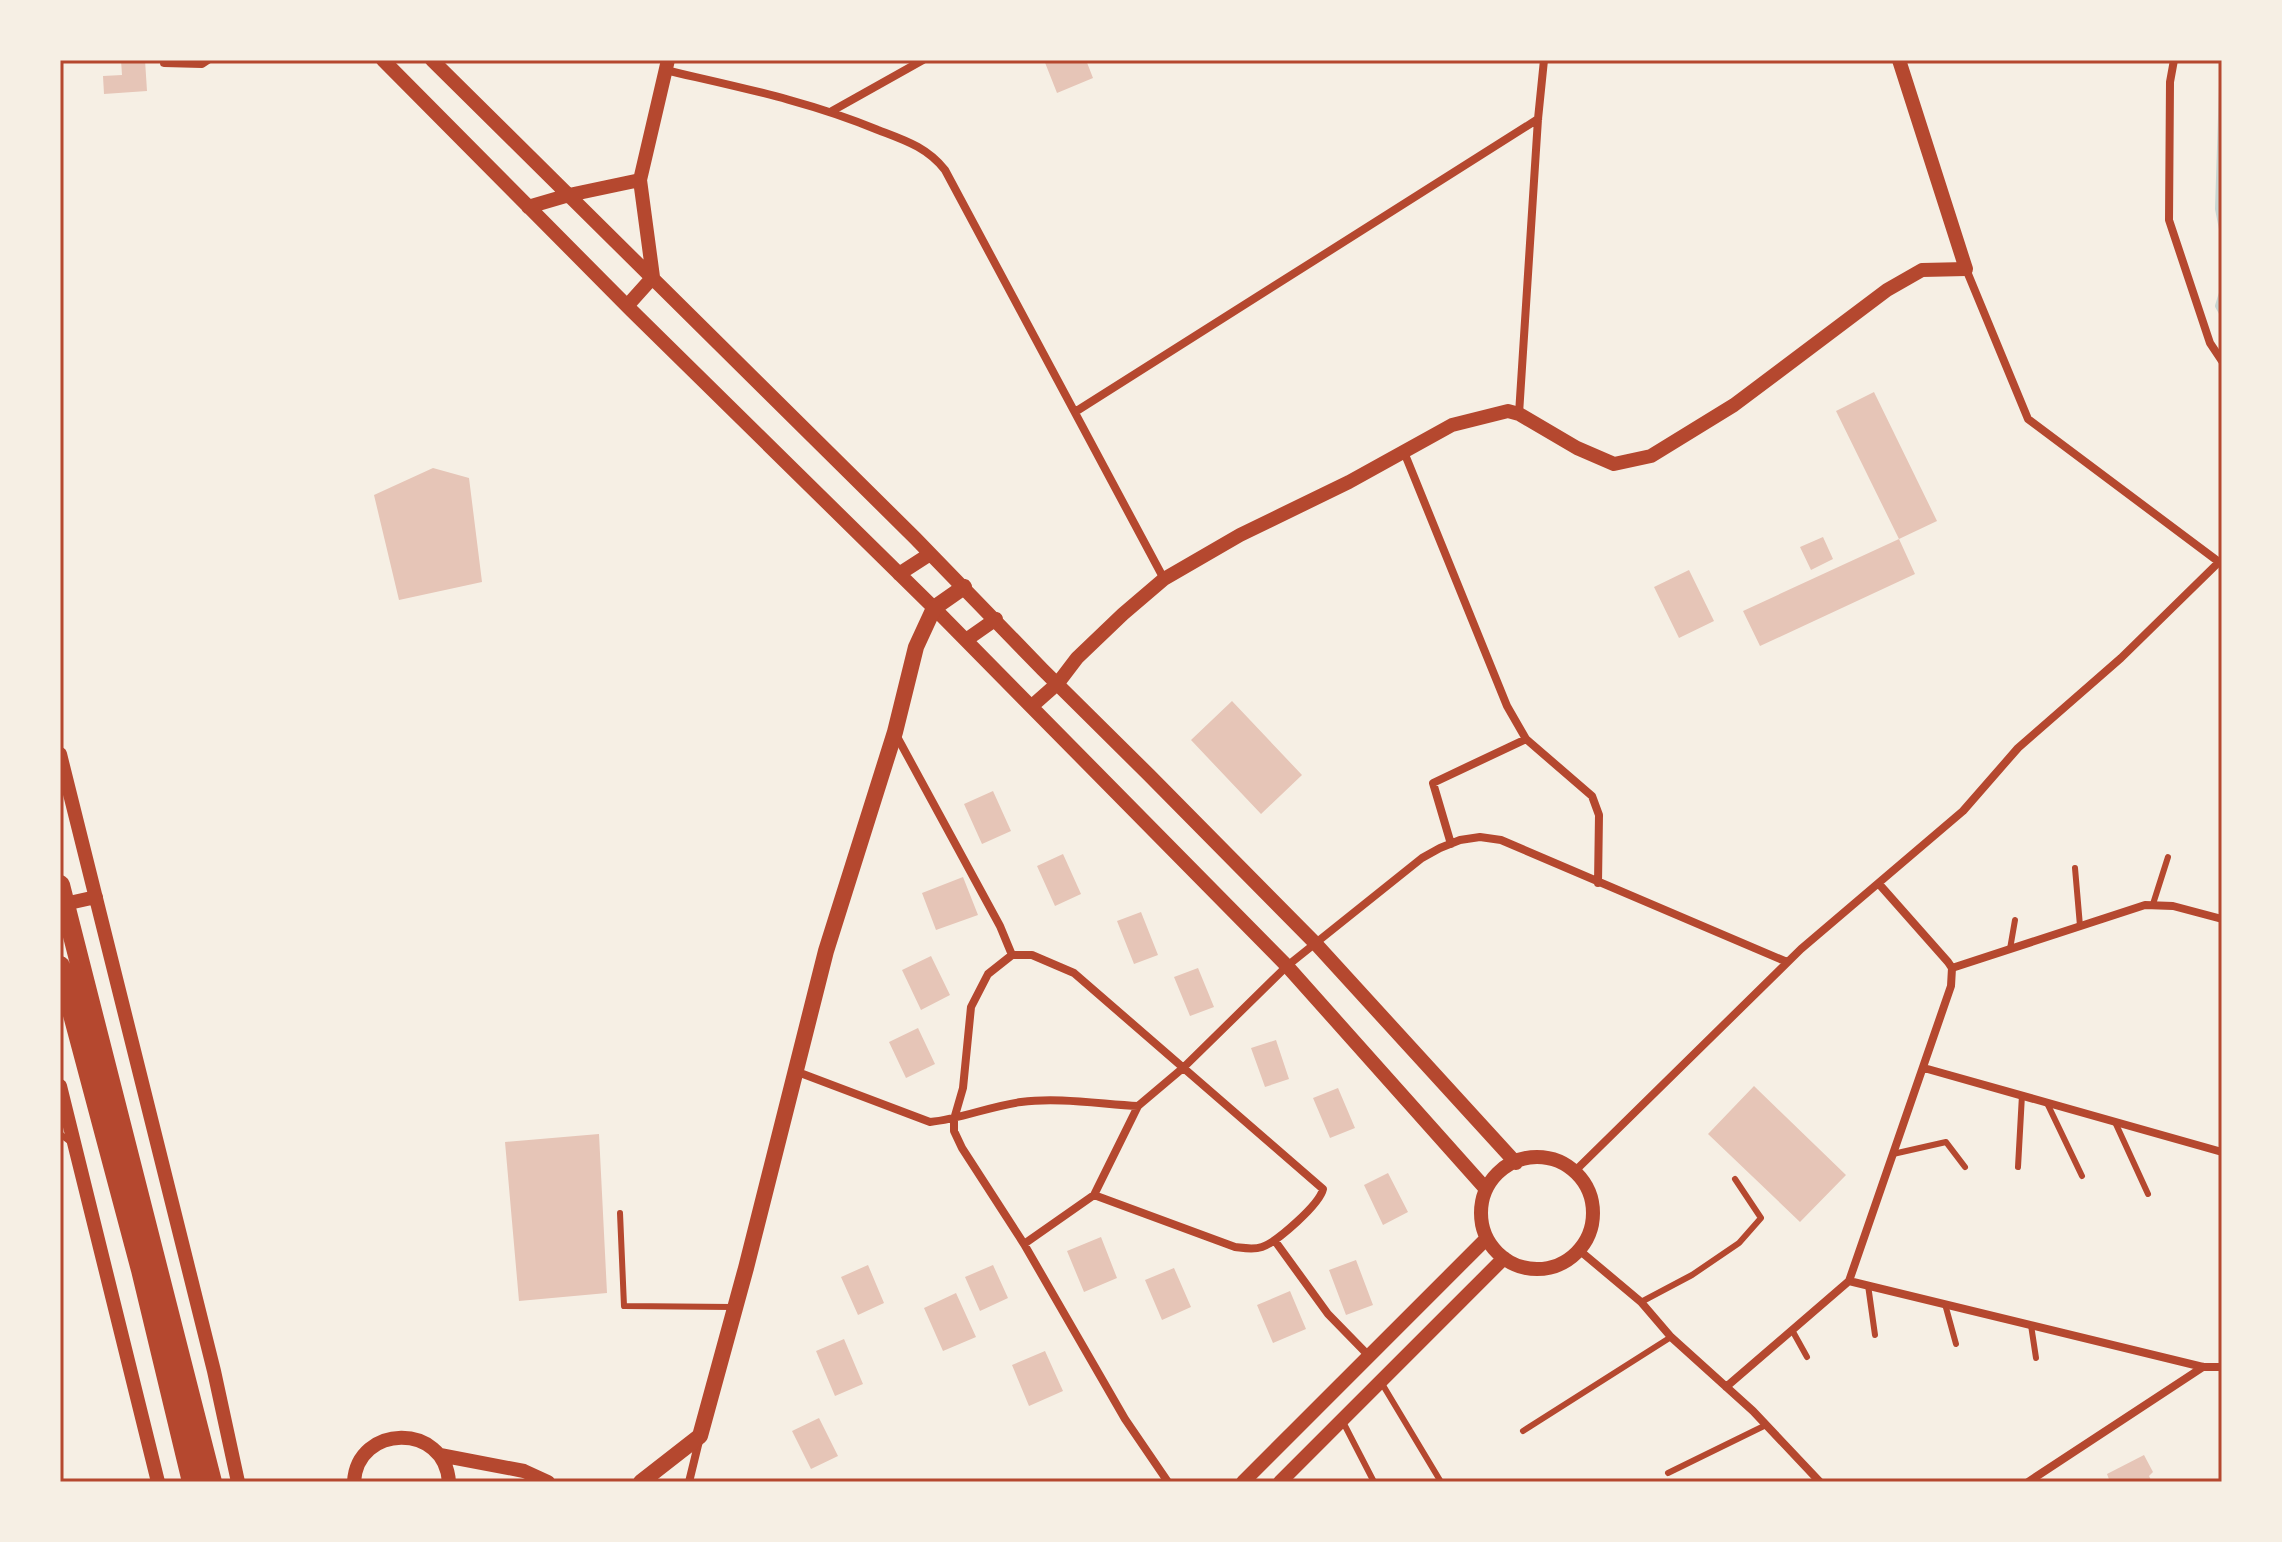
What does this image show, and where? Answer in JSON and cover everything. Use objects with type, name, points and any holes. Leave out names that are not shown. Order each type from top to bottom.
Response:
[{"type":"highway","points":[[60,885],[212,1482]]},
{"type":"highway","points":[[60,966],[141,1270],[192,1482]]},
{"type":"main road","points":[[641,1482],[700,1436],[736,1307],[826,951],[895,732],[916,647],[934,608],[964,587]]},
{"type":"street","points":[[164,63],[202,64],[208,60]]},
{"type":"street","points":[[383,60],[1032,706],[1287,966],[1485,1188]]},
{"type":"street","points":[[432,60],[964,587],[1316,944],[1516,1163]]},
{"type":"street","points":[[441,60],[454,82]]},
{"type":"street","points":[[832,111],[923,60]]},
{"type":"street","points":[[1519,414],[1544,60]]},
{"type":"street","points":[[1575,1171],[1787,962],[1963,811],[2018,748],[2121,658],[2220,563],[2028,419],[1966,269],[1899,60]]},
{"type":"street","points":[[2174,60],[2170,82],[2169,220],[2210,343],[2222,361]]},
{"type":"street","points":[[627,306],[653,277],[640,180],[666,65],[832,111],[920,147],[935,157],[945,170],[1164,579]]},
{"type":"street","points":[[1075,412],[1538,119]]},
{"type":"street","points":[[528,207],[640,180]]},
{"type":"street","points":[[1032,706],[1058,683],[1077,658],[1164,579],[1240,535],[1452,425],[1508,411],[1614,464],[1651,456],[1734,405],[1887,290],[1922,270],[1966,269]]},
{"type":"street","points":[[1404,452],[1507,706],[1526,739],[1592,796],[1596,804],[1599,815],[1598,883]]},
{"type":"street","points":[[899,574],[930,554]]},
{"type":"street","points":[[966,640],[996,619]]},
{"type":"street","points":[[895,732],[1000,926],[1012,955]]},
{"type":"street","points":[[1451,844],[1433,783],[1526,739]]},
{"type":"street","points":[[60,754],[214,1371],[238,1482]]},
{"type":"street","points":[[1024,1244],[1094,1195],[1138,1106],[1183,1068],[1287,966],[1422,858],[1451,844],[1480,837],[1501,840],[1787,962]]},
{"type":"street","points":[[1726,1387],[1849,1281],[1951,986],[1952,968],[1879,884]]},
{"type":"street","points":[[65,914],[96,897]]},
{"type":"street","points":[[1952,968],[2153,904],[2222,919]]},
{"type":"street","points":[[1094,1195],[1235,1247],[1250,1249],[1275,1241],[1319,1200],[1323,1189],[1074,973],[1032,955],[1012,955],[988,974],[971,1007],[963,1088],[954,1119],[954,1131],[1024,1244],[1125,1419],[1168,1482]]},
{"type":"street","points":[[1924,1068],[2222,1152]]},
{"type":"street","points":[[795,1071],[930,1122],[1030,1101],[1138,1106]]},
{"type":"street","points":[[60,1086],[158,1482]]},
{"type":"street","points":[[1531,1156],[1550,1157],[1575,1171],[1590,1193],[1594,1211],[1591,1229],[1579,1250],[1556,1266],[1538,1269],[1520,1267],[1504,1258],[1486,1239],[1480,1207],[1485,1188],[1496,1173],[1516,1163],[1531,1156]]},
{"type":"street","points":[[1243,1482],[1486,1239]]},
{"type":"street","points":[[1275,1241],[1328,1314],[1369,1356]]},
{"type":"street","points":[[1579,1250],[1641,1302],[1671,1337],[1766,1425],[1820,1482]]},
{"type":"street","points":[[1280,1482],[1504,1258]]},
{"type":"street","points":[[1849,1281],[2203,1367],[2222,1367]]},
{"type":"street","points":[[2028,1482],[2203,1367]]},
{"type":"street","points":[[689,1482],[700,1436]]},
{"type":"street","points":[[354,1482],[360,1461],[369,1449],[387,1439],[407,1437],[426,1443],[440,1455],[448,1470],[449,1482]]},
{"type":"street","points":[[440,1455],[524,1471],[548,1482]]},
{"type":"lane","points":[[2153,904],[2168,857]]},
{"type":"lane","points":[[2075,868],[2080,926]]},
{"type":"lane","points":[[2010,949],[2015,920]]},
{"type":"lane","points":[[2018,1167],[2022,1095]]},
{"type":"lane","points":[[2047,1103],[2082,1176]]},
{"type":"lane","points":[[2115,1122],[2148,1194]]},
{"type":"lane","points":[[60,1134],[75,1145]]},
{"type":"lane","points":[[1893,1154],[1946,1142],[1965,1167]]},
{"type":"lane","points":[[1641,1302],[1692,1275],[1739,1243],[1761,1218],[1735,1179]]},
{"type":"lane","points":[[620,1213],[624,1306],[736,1307]]},
{"type":"lane","points":[[1868,1285],[1875,1335]]},
{"type":"lane","points":[[1945,1304],[1956,1344]]},
{"type":"lane","points":[[2031,1325],[2036,1358]]},
{"type":"lane","points":[[1792,1330],[1807,1357]]},
{"type":"lane","points":[[1523,1431],[1671,1337]]},
{"type":"lane","points":[[1380,1381],[1441,1482]]},
{"type":"lane","points":[[1342,1420],[1374,1482]]},
{"type":"lane","points":[[1668,1473],[1766,1425]]},
{"type":"building","points":[[121,60],[145,60],[147,91],[104,94],[103,76],[122,75]]},
{"type":"building","points":[[1044,60],[1086,60],[1093,78],[1057,93]]},
{"type":"building","points":[[1874,392],[1937,521],[1899,539],[1836,411]]},
{"type":"building","points":[[433,468],[469,478],[482,582],[399,600],[374,495]]},
{"type":"building","points":[[1823,537],[1833,559],[1811,570],[1800,547]]},
{"type":"building","points":[[1899,539],[1915,574],[1760,646],[1743,611]]},
{"type":"building","points":[[1689,570],[1714,621],[1679,638],[1654,587]]},
{"type":"building","points":[[1232,701],[1302,775],[1261,814],[1191,740]]},
{"type":"building","points":[[993,791],[1011,831],[982,844],[964,804]]},
{"type":"building","points":[[1063,854],[1081,894],[1055,906],[1037,866]]},
{"type":"building","points":[[963,877],[978,915],[936,930],[922,893]]},
{"type":"building","points":[[1141,912],[1158,955],[1134,964],[1117,921]]},
{"type":"building","points":[[931,956],[950,995],[921,1010],[902,970]]},
{"type":"building","points":[[1198,968],[1214,1007],[1190,1016],[1174,977]]},
{"type":"building","points":[[918,1028],[935,1064],[906,1078],[889,1042]]},
{"type":"building","points":[[1276,1040],[1289,1079],[1265,1087],[1251,1048]]},
{"type":"building","points":[[1754,1086],[1846,1175],[1800,1222],[1708,1134]]},
{"type":"building","points":[[1338,1088],[1355,1128],[1330,1138],[1313,1098]]},
{"type":"building","points":[[599,1134],[607,1293],[519,1301],[505,1142]]},
{"type":"building","points":[[1388,1173],[1408,1212],[1383,1225],[1364,1185]]},
{"type":"building","points":[[1101,1237],[1117,1278],[1084,1292],[1067,1251]]},
{"type":"building","points":[[1356,1260],[1373,1305],[1346,1315],[1329,1270]]},
{"type":"building","points":[[868,1265],[884,1303],[858,1315],[841,1277]]},
{"type":"building","points":[[993,1265],[1008,1298],[980,1311],[965,1277]]},
{"type":"building","points":[[1174,1268],[1191,1307],[1162,1320],[1145,1280]]},
{"type":"building","points":[[1290,1291],[1306,1329],[1273,1343],[1257,1305]]},
{"type":"building","points":[[956,1293],[976,1337],[943,1351],[924,1308]]},
{"type":"building","points":[[844,1339],[863,1384],[835,1396],[816,1351]]},
{"type":"building","points":[[1045,1351],[1063,1391],[1029,1406],[1012,1365]]},
{"type":"building","points":[[819,1418],[838,1456],[811,1469],[792,1431]]},
{"type":"building","points":[[2144,1455],[2153,1472],[2149,1476],[2152,1482],[2110,1482],[2107,1474]]},
{"type":"waterway","points":[[2222,85],[2218,209],[2222,229]]},
{"type":"waterway","points":[[2222,293],[2218,306],[2222,313]]}]
